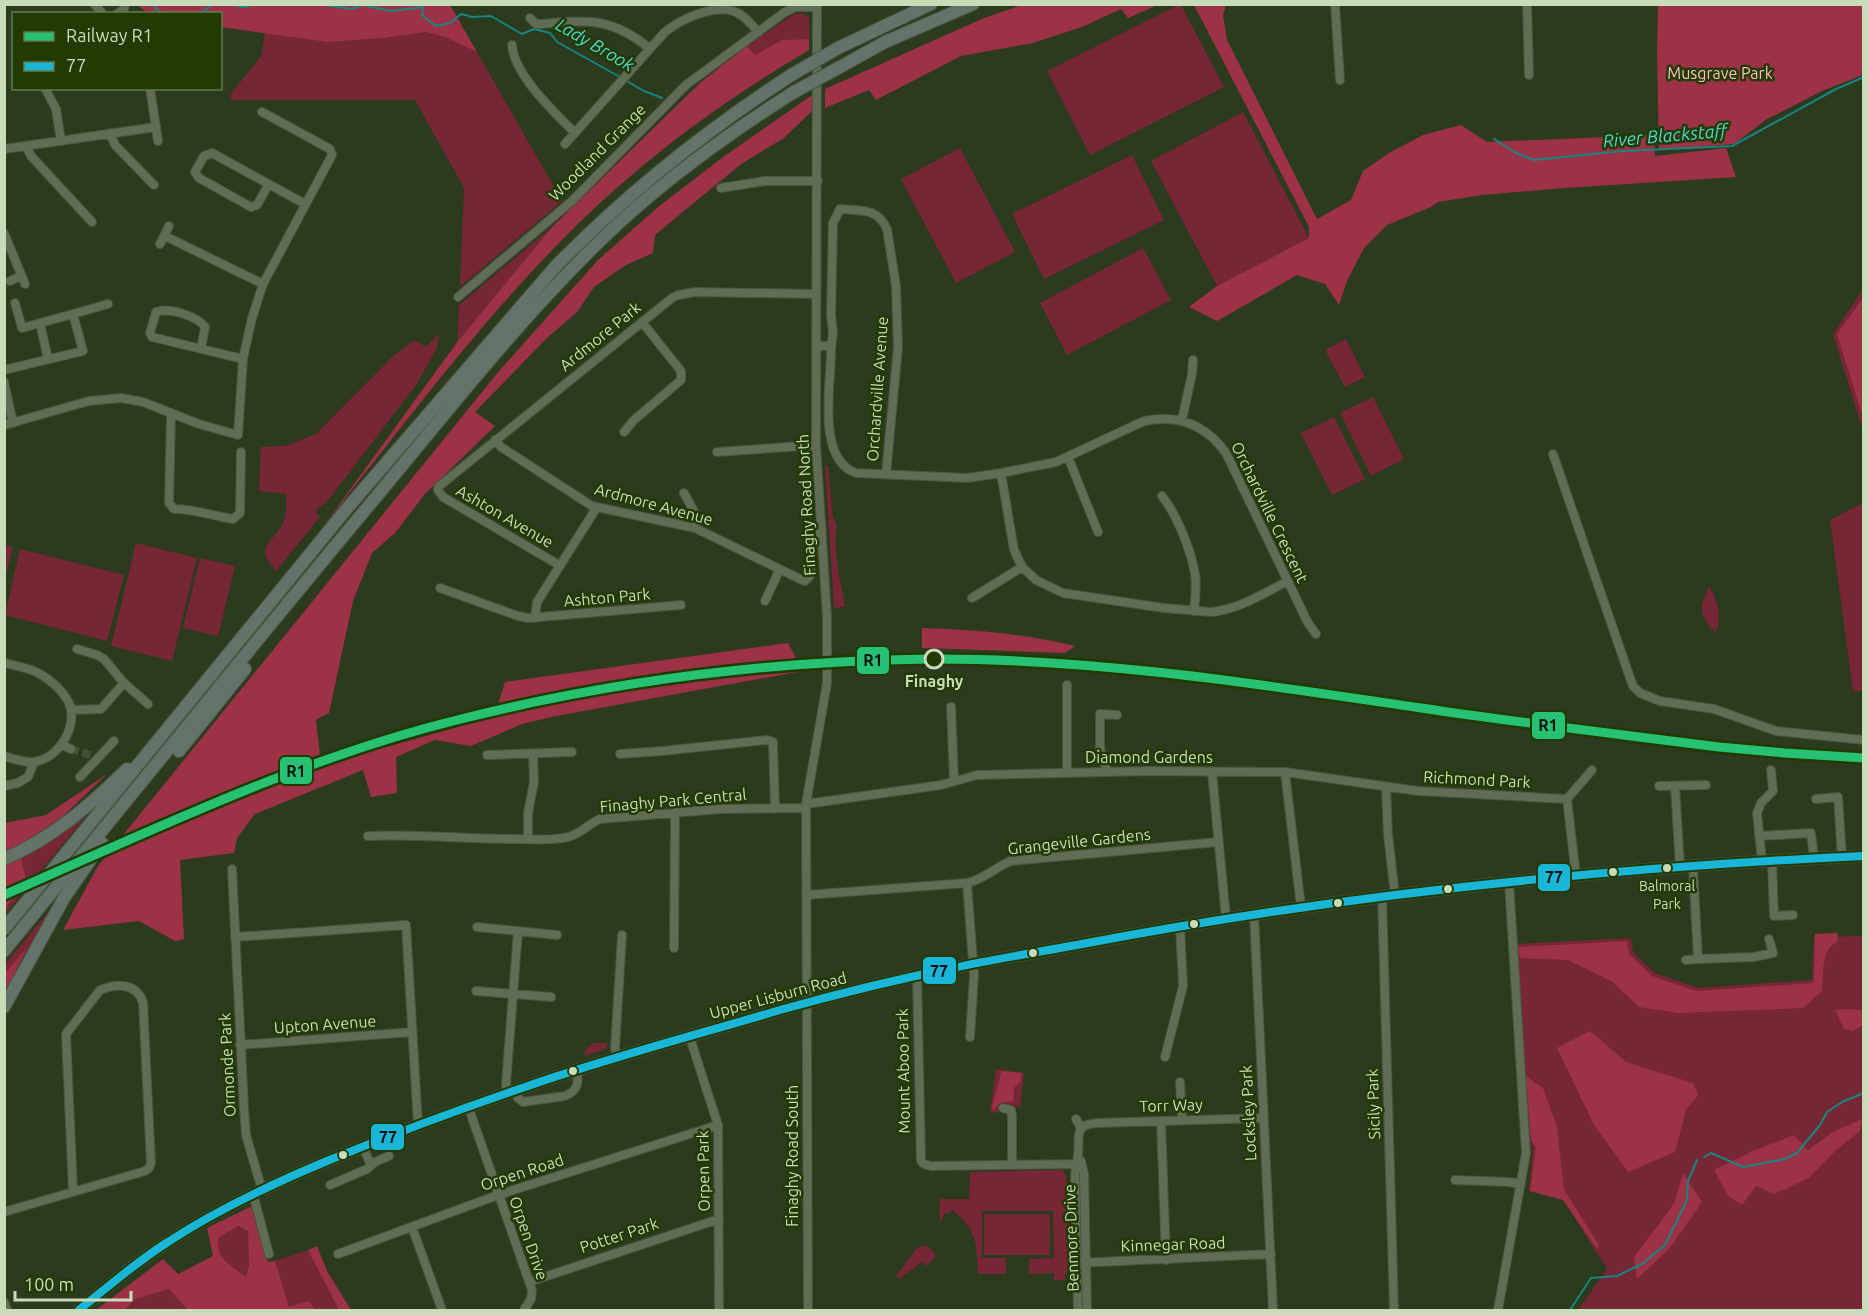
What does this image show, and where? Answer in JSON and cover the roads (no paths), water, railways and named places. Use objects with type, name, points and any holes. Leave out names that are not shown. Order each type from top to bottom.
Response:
[{"type":"highway","points":[[4,929],[370,481],[555,267],[598,223],[716,125],[793,74],[838,48],[931,4]]},
{"type":"highway","points":[[4,951],[319,566],[517,330],[596,245],[638,206],[681,171],[794,92],[885,42],[973,4]]},
{"type":"highway","points":[[4,1007],[64,898],[93,856],[280,624],[319,566]]},
{"type":"highway","points":[[4,859],[38,842],[67,823],[111,784],[166,729]]},
{"type":"main road","name":"Upper Lisburn Road","points":[[79,1311],[143,1259],[213,1215],[258,1192],[363,1146],[468,1106],[576,1069],[806,1002],[972,964],[1226,918],[1301,907],[1509,882],[1680,867],[1863,856]]},
{"type":"street","points":[[1335,4],[1340,80]]},
{"type":"street","points":[[1527,4],[1529,75]]},
{"type":"street","name":"Woodland Grange","points":[[458,297],[572,201],[686,85],[785,12],[796,8],[817,6]]},
{"type":"street","name":"Finaghy Road North","points":[[806,1002],[806,806],[827,682],[827,617],[816,445],[817,6]]},
{"type":"street","name":"Woodland Grange","points":[[565,144],[664,33],[681,20],[720,10],[732,11],[740,14],[759,32]]},
{"type":"street","points":[[530,18],[536,24],[581,20],[604,23],[629,34],[650,49]]},
{"type":"street","name":"Woodland Grange","points":[[512,45],[513,54],[525,76],[553,111],[575,133]]},
{"type":"street","points":[[46,90],[56,109],[61,141]]},
{"type":"street","points":[[150,90],[158,141]]},
{"type":"street","points":[[4,382],[9,424],[106,398],[121,398],[143,402],[199,424],[238,435],[243,359],[262,284],[332,155],[330,149],[274,114],[262,112]]},
{"type":"street","points":[[4,149],[156,127]]},
{"type":"street","points":[[110,134],[116,145],[154,185]]},
{"type":"street","points":[[26,146],[31,156],[92,222]]},
{"type":"street","points":[[269,184],[257,205],[250,207],[199,178],[195,172],[204,156],[212,153],[269,184],[305,204]]},
{"type":"street","points":[[722,188],[765,182],[818,181]]},
{"type":"street","name":"Orchardville Avenue","points":[[840,209],[877,214],[887,229],[897,307],[898,347],[886,474],[851,472],[837,455],[831,435],[828,415],[833,333],[831,315],[833,223],[840,209]]},
{"type":"street","points":[[160,244],[169,226]]},
{"type":"street","points":[[4,232],[23,280],[10,281]]},
{"type":"street","points":[[165,236],[262,284]]},
{"type":"street","name":"Ardmore Park","points":[[438,490],[441,483],[672,298],[685,293],[816,294]]},
{"type":"street","points":[[15,303],[22,328],[108,304]]},
{"type":"street","points":[[201,349],[205,327],[200,320],[163,309],[156,312],[150,333],[152,337],[201,349],[243,359]]},
{"type":"street","points":[[4,370],[83,351],[73,314]]},
{"type":"street","points":[[624,432],[634,420],[681,380],[681,371],[642,322]]},
{"type":"street","points":[[40,323],[48,359]]},
{"type":"street","points":[[816,345],[831,348]]},
{"type":"street","points":[[1182,420],[1192,375],[1192,360]]},
{"type":"street","points":[[171,414],[169,503],[174,509],[192,509],[233,519],[240,513],[244,458]]},
{"type":"street","name":"Orchardville Crescent","points":[[886,474],[966,478],[1001,473],[1056,462],[1144,421],[1158,418],[1182,420],[1209,434],[1226,453],[1308,623],[1316,634]]},
{"type":"street","name":"Ardmore Avenue","points":[[495,440],[501,447],[592,506],[695,528],[802,580],[809,579],[813,536],[817,530],[822,530]]},
{"type":"street","points":[[717,452],[816,445]]},
{"type":"street","points":[[1552,454],[1633,686],[1640,693],[1660,701],[1714,709],[1776,730],[1863,740]]},
{"type":"street","points":[[1068,457],[1098,531]]},
{"type":"street","points":[[1001,473],[1010,536],[1022,567],[1036,580],[1063,593],[1194,611],[1223,611],[1288,581]]},
{"type":"street","name":"Ashton Avenue","points":[[438,490],[443,497],[560,565]]},
{"type":"street","points":[[684,493],[697,517],[695,528]]},
{"type":"street","points":[[1162,496],[1171,508],[1193,566],[1196,585],[1194,611]]},
{"type":"street","name":"Ashton Park","points":[[535,618],[537,602],[597,507]]},
{"type":"street","points":[[972,598],[1022,567]]},
{"type":"street","points":[[765,601],[780,569]]},
{"type":"street","name":"Ashton Park","points":[[440,588],[518,616],[535,618],[681,605]]},
{"type":"street","points":[[77,650],[104,659],[124,683],[148,704]]},
{"type":"street","points":[[4,663],[40,673],[57,687],[69,702],[71,710],[66,747],[45,759],[34,762],[4,756]]},
{"type":"street","points":[[71,710],[101,709],[124,683]]},
{"type":"street","points":[[1066,685],[1067,773]]},
{"type":"street","points":[[951,707],[954,780]]},
{"type":"street","points":[[1106,772],[1105,761],[1100,750],[1100,714],[1117,715]]},
{"type":"street","points":[[620,754],[767,740],[773,742],[775,809]]},
{"type":"street","points":[[80,777],[114,741]]},
{"type":"street","points":[[487,755],[572,752]]},
{"type":"street","points":[[528,839],[528,813],[534,782],[533,754]]},
{"type":"street","points":[[4,786],[18,783],[28,777],[34,762]]},
{"type":"street","points":[[1576,876],[1567,799],[1592,770]]},
{"type":"street","points":[[1771,770],[1773,791],[1761,803],[1757,813],[1759,836],[1767,861],[1774,916],[1793,915]]},
{"type":"street","points":[[1212,772],[1226,918]]},
{"type":"street","points":[[1285,772],[1301,907]]},
{"type":"street","name":"Diamond Gardens","points":[[806,806],[941,785],[977,775],[1285,772],[1386,788]]},
{"type":"street","points":[[1659,786],[1706,785]]},
{"type":"street","points":[[1675,786],[1680,867]]},
{"type":"street","points":[[1386,788],[1388,835],[1395,895]]},
{"type":"street","name":"Richmond Park","points":[[1386,788],[1470,795],[1567,799]]},
{"type":"street","points":[[1816,800],[1838,797],[1842,857]]},
{"type":"street","name":"Finaghy Park Central","points":[[368,836],[528,839],[568,837],[579,834],[600,819],[721,809],[775,809],[806,806]]},
{"type":"street","points":[[674,948],[675,812]]},
{"type":"street","points":[[1759,836],[1811,832],[1814,858]]},
{"type":"street","name":"Grangeville Gardens","points":[[806,895],[968,884],[980,881],[1002,864],[1011,861],[1218,842]]},
{"type":"street","points":[[1693,867],[1698,959]]},
{"type":"street","name":"Ormonde Park","points":[[232,869],[246,1135],[269,1254]]},
{"type":"street","points":[[1498,1311],[1526,1153],[1509,882]]},
{"type":"street","points":[[968,884],[974,975],[970,1037]]},
{"type":"street","name":"Sicily Park","points":[[1382,896],[1394,1311]]},
{"type":"street","name":"Locksley Park","points":[[1254,914],[1273,1311]]},
{"type":"street","points":[[235,937],[406,925],[418,1125]]},
{"type":"street","points":[[1166,1057],[1183,986],[1180,926]]},
{"type":"street","points":[[477,927],[557,935]]},
{"type":"street","points":[[518,931],[506,1084],[523,1102],[566,1096],[578,1086],[576,1069]]},
{"type":"street","points":[[617,1057],[615,1048],[622,935]]},
{"type":"street","points":[[1686,960],[1753,957],[1773,953],[1769,939]]},
{"type":"street","name":"Mount Aboo Park","points":[[917,976],[919,1153],[921,1161],[924,1164],[1012,1165]]},
{"type":"street","points":[[4,1212],[149,1168],[143,1002],[140,994],[128,986],[105,988],[97,993],[69,1028],[65,1039],[73,1191]]},
{"type":"street","points":[[476,991],[551,997]]},
{"type":"street","name":"Finaghy Road South","points":[[806,1002],[808,1311]]},
{"type":"street","name":"Upton Avenue","points":[[240,1045],[412,1032]]},
{"type":"street","name":"Orpen Park","points":[[689,1035],[718,1125],[719,1311]]},
{"type":"street","points":[[1182,1120],[1183,1086]]},
{"type":"street","name":"Orpen Drive","points":[[468,1106],[529,1282],[532,1294],[524,1311]]},
{"type":"street","points":[[1003,1108],[1011,1110],[1012,1116],[1012,1165],[1079,1161],[1078,1133],[1081,1128],[1076,1119]]},
{"type":"street","name":"Torr Way","points":[[1081,1128],[1097,1123],[1263,1118]]},
{"type":"street","points":[[1161,1121],[1166,1260]]},
{"type":"street","name":"Orpen Road","points":[[338,1254],[498,1195],[718,1125]]},
{"type":"street","points":[[363,1146],[371,1165]]},
{"type":"street","points":[[330,1185],[367,1169],[389,1156]]},
{"type":"street","name":"Benmore Drive","points":[[1079,1161],[1075,1178],[1087,1311]]},
{"type":"street","points":[[1455,1180],[1521,1184]]},
{"type":"street","name":"Potter Park","points":[[529,1282],[719,1219]]},
{"type":"street","points":[[412,1227],[442,1311]]},
{"type":"street","name":"Kinnegar Road","points":[[1081,1263],[1271,1254]]},
{"type":"street","name":"Benmore Drive","points":[[1078,1311],[1081,1263]]},
{"type":"street","points":[[4,1302],[7,1311]]},
{"type":"waterway","name":"Lady Brook","points":[[152,4],[160,12]]},
{"type":"waterway","name":"Lady Brook","points":[[203,12],[213,4]]},
{"type":"waterway","name":"Lady Brook","points":[[225,4],[244,7],[257,4]]},
{"type":"waterway","name":"Lady Brook","points":[[318,4],[352,9],[362,5],[391,11],[423,7],[422,15],[436,26],[450,23],[461,14],[472,17],[491,16],[522,34],[534,29],[550,33],[557,42],[620,77]]},
{"type":"waterway","name":"River Blackstaff","points":[[1494,139],[1516,153],[1534,160],[1623,151],[1732,146],[1836,89],[1864,77]]},
{"type":"waterway","name":"Lady Brook","points":[[625,80],[662,98]]},
{"type":"waterway","points":[[1704,1157],[1711,1153],[1743,1167],[1785,1159],[1797,1153],[1820,1125],[1827,1112],[1842,1102],[1864,1093]]},
{"type":"waterway","points":[[1570,1310],[1591,1278],[1617,1276],[1642,1264],[1665,1245],[1687,1200],[1688,1181],[1697,1160]]},
{"type":"tunnel","points":[[71,749],[95,757]]},
{"type":"rail line","name":"R1","points":[[4,895],[227,798],[284,775],[398,736],[515,706],[573,694],[691,676],[810,664],[929,659],[991,660],[1114,668],[1176,674],[1495,719],[1719,747],[1864,758]]},
{"type":"place","name":"Finaghy","points":[[934,659]]},
{"type":"place","name":"Balmoral Park","points":[[1667,868]]},
{"type":"park label","name":"Musgrave Park","points":[[1720,73]]}]
